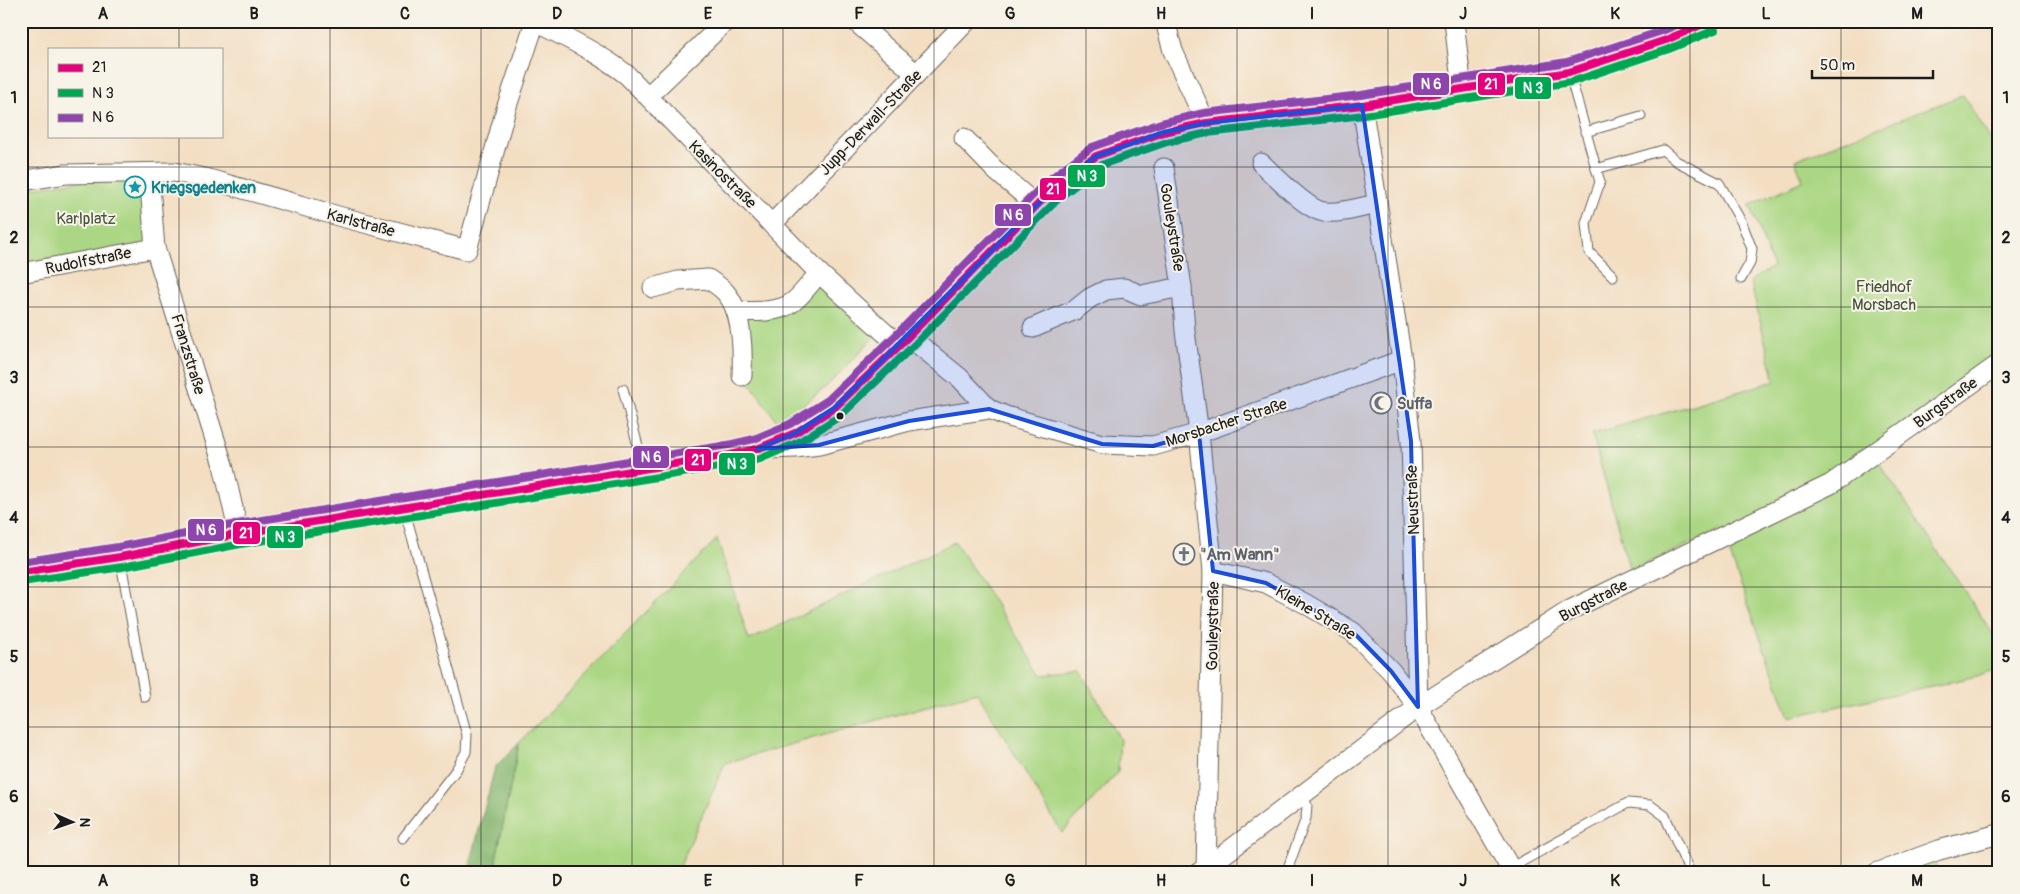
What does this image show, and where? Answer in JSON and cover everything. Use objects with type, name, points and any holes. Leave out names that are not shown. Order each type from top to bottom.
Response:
[{"type":"street","points":[[648,96],[726,21]]},
{"type":"street","name":"Jupp-Derwall-Straße","points":[[773,223],[967,21]]},
{"type":"street","points":[[1164,21],[1173,51],[1206,124]]},
{"type":"street","points":[[1454,21],[1462,90]]},
{"type":"street","points":[[21,572],[120,557],[239,534],[758,449],[795,433],[834,408],[909,344],[1053,189],[1096,156],[1164,132],[1206,124],[1362,105],[1569,72],[1666,40],[1711,21]]},
{"type":"street","name":"Kasinostraße","points":[[534,22],[590,49],[610,61],[648,96],[732,184],[773,223],[819,273],[885,333],[909,344]]},
{"type":"street","name":"Karlstraße","points":[[21,180],[66,174],[174,172],[205,178],[467,250],[506,109],[534,22]]},
{"type":"street","points":[[860,26],[916,74]]},
{"type":"street","name":"Neustraße","points":[[1362,105],[1402,360],[1411,441],[1418,707],[1512,870]]},
{"type":"street","points":[[964,138],[996,170],[1037,206]]},
{"type":"street","points":[[1261,163],[1312,209],[1325,212],[1340,211],[1377,204]]},
{"type":"street","name":"Gouleystraße","points":[[1164,168],[1182,287],[1185,331],[1199,434],[1214,571],[1202,870]]},
{"type":"street","name":"Franzstraße","points":[[149,173],[155,248],[224,465],[239,534]]},
{"type":"street","name":"Rudolfstraße","points":[[21,273],[155,248]]},
{"type":"street","points":[[736,311],[752,312],[776,308],[792,302],[819,273]]},
{"type":"street","points":[[653,288],[678,281],[708,279],[728,294],[736,311],[742,344],[742,376]]},
{"type":"street","name":"Gouleystraße","points":[[1033,328],[1075,310],[1090,298],[1106,290],[1124,288],[1141,295],[1182,287]]},
{"type":"street","name":"Morsbacher Straße","points":[[909,344],[960,378],[989,408],[1006,416],[1102,444],[1153,446],[1199,434],[1402,360]]},
{"type":"street","name":"Burgstraße","points":[[1202,870],[1418,707],[1570,610],[1831,484],[1999,364]]},
{"type":"street","points":[[758,449],[819,445],[909,421],[989,408]]},
{"type":"street","name":"Kleine Straße","points":[[1214,571],[1266,583],[1353,632],[1392,671],[1418,707]]},
{"type":"street","points":[[1876,873],[1939,850],[1999,834]]},
{"type":"lane","points":[[1569,72],[1584,132],[1600,182],[1586,223],[1589,252],[1613,276]]},
{"type":"lane","points":[[1584,132],[1641,116]]},
{"type":"lane","points":[[1596,169],[1663,150],[1676,160],[1719,183],[1742,222],[1752,249],[1750,263],[1741,279]]},
{"type":"lane","points":[[623,389],[644,469]]},
{"type":"lane","points":[[403,838],[456,770],[466,752],[467,735],[404,508]]},
{"type":"lane","points":[[120,557],[145,697]]},
{"type":"lane","points":[[1288,865],[1306,818],[1307,805],[1301,796]]},
{"type":"lane","points":[[1512,870],[1628,802],[1650,805],[1666,816],[1690,873]]},
{"type":"highlighted area","points":[[1362,105],[1411,441],[1418,707],[1391,671],[1353,632],[1266,583],[1213,571],[1199,433],[1153,446],[1102,444],[989,409],[909,421],[819,445],[757,449],[795,433],[834,408],[1053,189],[1096,156],[1164,132],[1206,123]]},
{"type":"green space","name":"Friedhof Morsbach","points":[[1963,95],[1999,153],[1999,353],[1870,449],[1999,643],[1999,668],[1978,676],[1789,717],[1721,530],[1630,571],[1592,434],[1775,381],[1750,281],[1773,267],[1750,205],[1803,181],[1795,160]]},
{"type":"green space","name":"Karlplatz","points":[[143,179],[150,245],[21,266],[21,190],[86,180]]},
{"type":"green space","points":[[822,280],[879,332],[827,386],[779,424],[747,379],[745,317]]},
{"type":"green space","points":[[717,539],[749,640],[955,542],[1042,675],[1081,671],[1120,739],[1118,772],[1062,833],[977,692],[725,763],[677,873],[499,873],[496,859],[519,743]]},
{"type":"green space","points":[[519,743],[496,859],[499,873],[468,873],[495,767]]},
{"type":"green space","points":[[1929,846],[1938,873],[1855,873]]},
{"type":"transit line","points":[[21,562],[118,547],[237,524],[728,445],[754,439],[790,424],[828,400],[894,337],[1046,182],[1092,147],[1161,123],[1204,113],[1361,95],[1567,62],[1662,31],[1685,21]]},
{"type":"transit line","name":"21","points":[[21,572],[120,557],[239,534],[730,455],[757,449],[795,433],[834,408],[901,344],[1053,189],[1096,156],[1164,132],[1206,123],[1362,105],[1569,72],[1666,40],[1710,21]]},
{"type":"transit line","points":[[22,582],[122,567],[241,544],[760,459],[799,442],[840,416],[908,351],[1060,197],[1101,165],[1167,142],[1208,133],[1364,115],[1571,82],[1669,49],[1715,30]]},
{"type":"place","name":"Kriegsgedenken","points":[[135,187]]},
{"type":"place","name":"Suffa","points":[[1381,403]]},
{"type":"place","name":"\"Am Wann\"","points":[[1184,554]]}]
